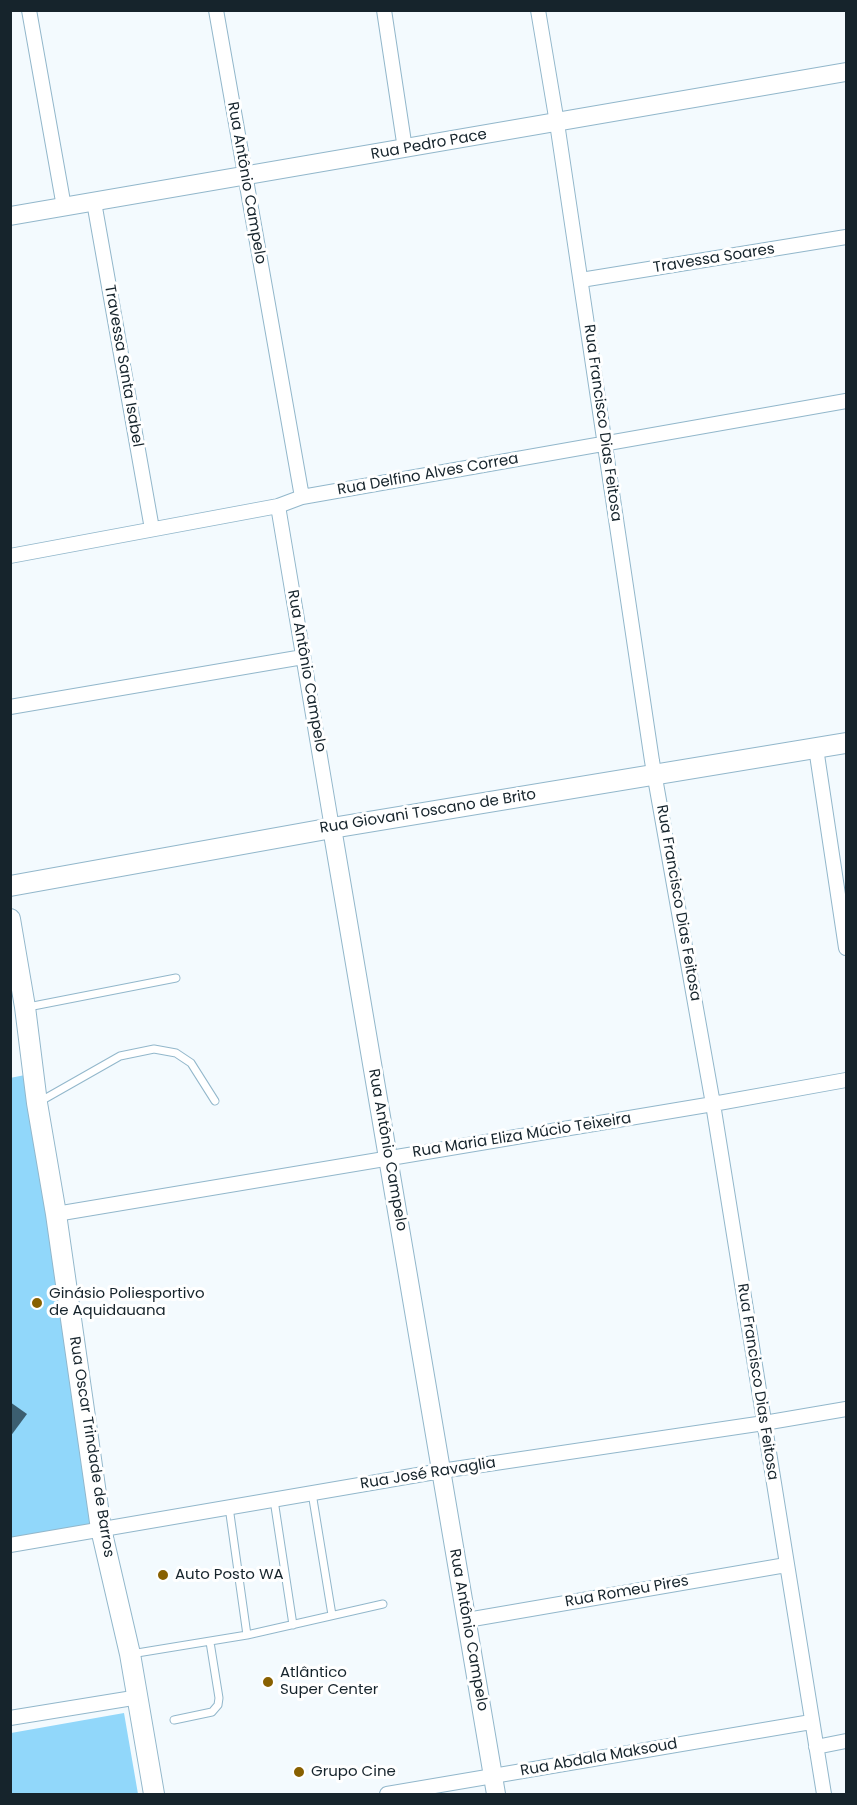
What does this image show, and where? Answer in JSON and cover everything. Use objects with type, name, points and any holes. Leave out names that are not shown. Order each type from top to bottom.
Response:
[{"type":"main road","name":"Rua Giovani Toscano de Brito","points":[[10,886],[332,828],[846,743]]},
{"type":"main road","name":"Rua Oscar Trindade de Barros","points":[[10,920],[56,1214],[101,1529],[139,1696],[154,1794]]},
{"type":"street","points":[[29,10],[64,207]]},
{"type":"street","name":"Rua Antônio Campelo","points":[[216,10],[302,497]]},
{"type":"street","points":[[384,10],[405,149]]},
{"type":"street","name":"Rua Francisco Dias Feitosa","points":[[538,10],[655,775],[713,1104],[824,1794]]},
{"type":"street","name":"Rua Pedro Pace","points":[[10,216],[846,72]]},
{"type":"street","name":"Travessa Santa Isabel","points":[[94,202],[152,529]]},
{"type":"street","name":"Travessa Soares","points":[[581,280],[846,237]]},
{"type":"street","name":"Rua Delfino Alves Correa","points":[[10,556],[278,506],[302,497],[846,401]]},
{"type":"street","name":"Rua Antônio Campelo","points":[[278,506],[495,1785]]},
{"type":"street","points":[[10,707],[303,657]]},
{"type":"street","points":[[816,748],[846,948]]},
{"type":"street","name":"Rua Maria Eliza Múcio Teixeira","points":[[56,1214],[846,1080]]},
{"type":"street","name":"Rua José Ravaglia","points":[[10,1545],[441,1471],[764,1424],[846,1409]]},
{"type":"street","name":"Rua Romeu Pires","points":[[467,1620],[786,1564]]},
{"type":"street","points":[[10,1718],[139,1696]]},
{"type":"street","name":"Rua Abdala Maksoud","points":[[387,1794],[495,1785],[811,1722]]},
{"type":"street","points":[[816,1747],[846,1741]]},
{"type":"lane","points":[[25,1007],[176,978]]},
{"type":"lane","points":[[37,1103],[120,1056],[154,1049],[176,1053],[191,1063],[215,1101]]},
{"type":"lane","points":[[312,1493],[332,1616]]},
{"type":"lane","points":[[273,1500],[293,1625]]},
{"type":"lane","points":[[229,1508],[247,1635]]},
{"type":"lane","points":[[130,1654],[247,1635],[383,1604]]},
{"type":"lane","points":[[174,1720],[212,1712],[218,1705],[219,1698],[210,1642]]},
{"type":"shaded area","name":"Ginásio Poliesportivo de Aquidauana","points":[[25,1075],[101,1529],[11,1543],[10,1078]]},
{"type":"shaded area","points":[[124,1713],[138,1794],[11,1794],[11,1733]]},
{"type":"building","points":[[10,1402],[27,1414],[10,1437]]},
{"type":"place","name":"Ginásio Poliesportivo de Aquidauana","points":[[37,1303]]},
{"type":"place","name":"Auto Posto WA","points":[[163,1575]]},
{"type":"place","name":"Atlântico Super Center","points":[[268,1682]]},
{"type":"place","name":"Grupo Cine","points":[[299,1772]]}]
